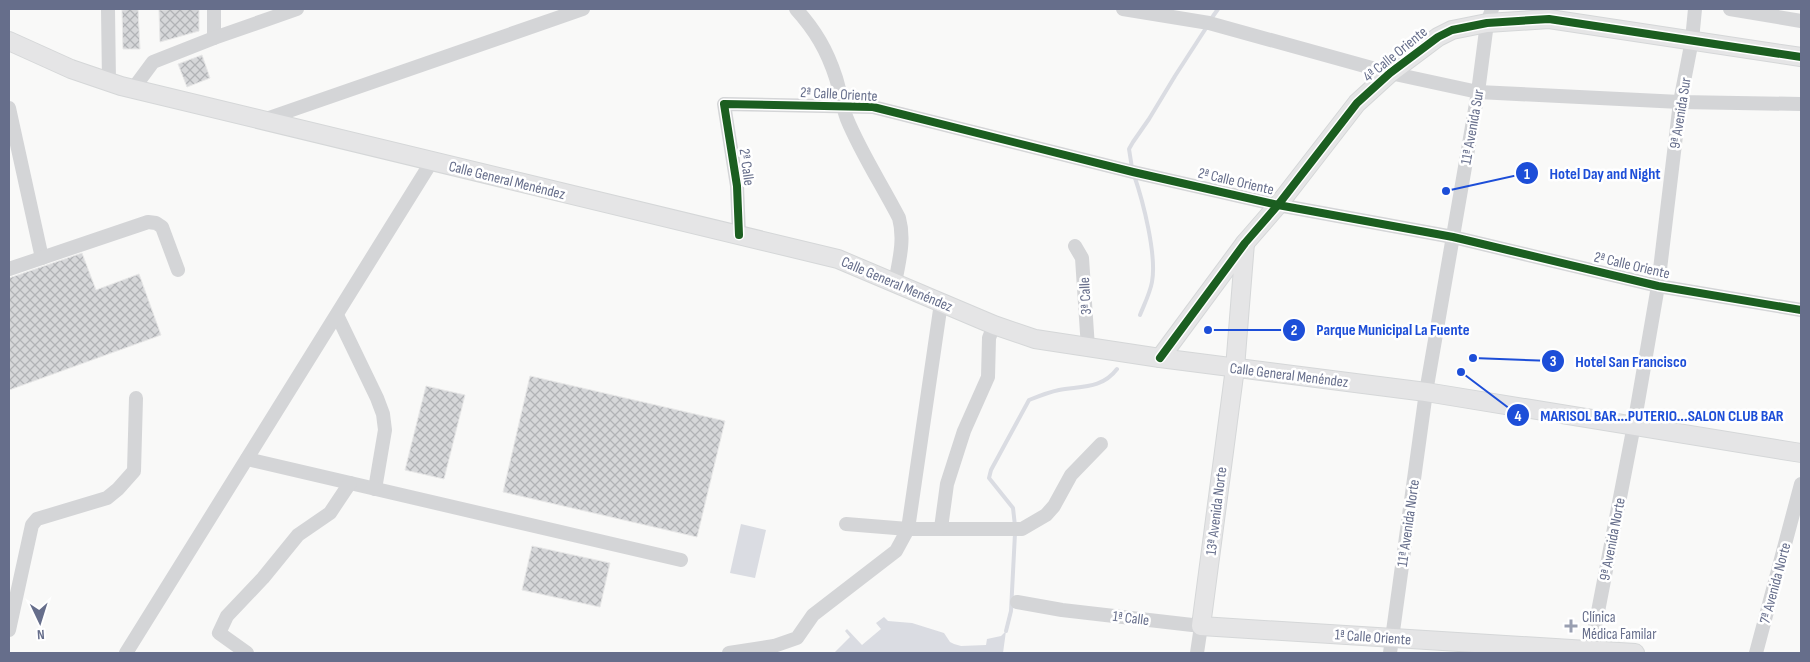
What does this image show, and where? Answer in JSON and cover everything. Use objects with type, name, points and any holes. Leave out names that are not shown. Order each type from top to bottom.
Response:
[{"type":"main road","name":"4ª Calle Oriente","points":[[1160,358],[1245,244],[1278,205],[1357,103],[1390,73],[1438,37],[1490,16],[1549,19],[1801,57]]},
{"type":"main road","name":"Calle General Menéndez","points":[[9,41],[71,69],[133,89],[838,259],[994,325],[1035,339],[1160,358],[1426,392],[1801,453]]},
{"type":"main road","name":"13ª Avenida Norte","points":[[1201,626],[1234,368],[1245,244]]},
{"type":"main road","name":"1ª Calle Oriente","points":[[1201,626],[1391,646],[1635,653]]},
{"type":"street","points":[[108,9],[109,82]]},
{"type":"street","points":[[214,9],[214,38]]},
{"type":"street","points":[[133,89],[153,62],[297,9]]},
{"type":"street","points":[[263,120],[583,9]]},
{"type":"street","points":[[796,9],[824,46],[853,133],[899,218],[903,232],[896,283]]},
{"type":"street","points":[[1123,9],[1209,23],[1390,73],[1478,92],[1680,102],[1801,104]]},
{"type":"street","name":"9ª Avenida Sur","points":[[1634,425],[1658,286],[1680,102],[1692,40],[1695,9]]},
{"type":"street","points":[[1730,9],[1801,21]]},
{"type":"street","name":"11ª Avenida Sur","points":[[1426,392],[1490,16]]},
{"type":"street","name":"2ª Calle Oriente","points":[[724,104],[873,106],[1133,172],[1278,205],[1453,237],[1658,286],[1801,310]]},
{"type":"street","name":"2ª Calle","points":[[724,104],[737,186],[738,235]]},
{"type":"street","points":[[9,108],[42,258]]},
{"type":"street","points":[[126,653],[432,162]]},
{"type":"street","points":[[9,270],[148,222],[156,223],[162,227],[178,270]]},
{"type":"street","name":"3ª Calle","points":[[1075,246],[1082,258],[1088,348]]},
{"type":"street","points":[[729,653],[774,646],[797,638],[813,615],[896,552],[908,529],[941,303]]},
{"type":"street","points":[[337,315],[384,414],[385,430],[375,489]]},
{"type":"street","points":[[940,528],[950,475],[964,431],[988,377],[990,338],[994,325]]},
{"type":"street","name":"11ª Avenida Norte","points":[[1391,646],[1426,392]]},
{"type":"street","points":[[9,630],[32,526],[37,519],[107,498],[134,471],[136,398]]},
{"type":"street","name":"9ª Avenida Norte","points":[[1590,652],[1634,425]]},
{"type":"street","points":[[846,524],[908,529],[1022,529],[1046,515],[1054,506],[1071,474],[1101,444]]},
{"type":"street","points":[[247,459],[680,560]]},
{"type":"street","points":[[247,653],[219,633],[228,616],[264,578],[298,535],[330,512],[350,483]]},
{"type":"street","name":"7ª Avenida Norte","points":[[1756,653],[1801,484]]},
{"type":"street","name":"1ª Calle","points":[[1017,602],[1062,610],[1201,626]]},
{"type":"street","name":"13ª Avenida Norte","points":[[1197,653],[1201,626]]},
{"type":"shaded area","points":[[741,524],[766,530],[755,578],[730,573]]},
{"type":"shaded area","points":[[884,617],[888,621],[912,623],[944,633],[950,642],[961,646],[986,645],[987,639],[1001,636],[1006,631],[1003,653],[834,653],[850,637],[845,631],[847,629],[862,645],[881,629],[876,623]]},
{"type":"building","points":[[138,9],[140,49],[123,49],[122,10]]},
{"type":"building","points":[[199,9],[199,31],[160,42],[159,10]]},
{"type":"building","points":[[202,55],[210,78],[187,87],[178,64]]},
{"type":"building","points":[[82,253],[96,290],[139,274],[161,335],[9,390],[9,278]]},
{"type":"building","points":[[530,376],[725,421],[697,537],[503,492]]},
{"type":"building","points":[[426,386],[465,395],[444,479],[405,470]]},
{"type":"building","points":[[532,546],[610,563],[600,607],[522,590]]},
{"type":"waterway","points":[[1211,19],[1218,9]]},
{"type":"waterway","points":[[1132,168],[1129,149],[1208,25]]},
{"type":"waterway","points":[[1134,175],[1145,213],[1153,258],[1152,282],[1140,315]]},
{"type":"waterway","points":[[1015,526],[1013,508],[989,478],[991,470],[1029,400],[1055,391],[1091,386],[1105,380],[1117,369]]},
{"type":"waterway","points":[[1006,631],[1011,611],[1015,533]]},
{"type":"cycle path","points":[[1160,358],[1245,243],[1278,205],[1357,103],[1390,73],[1438,37],[1452,30],[1487,23],[1549,19],[1801,57]]},
{"type":"cycle path","points":[[739,235],[737,186],[724,104],[873,107],[1133,172],[1278,205],[1453,237],[1658,286],[1801,310]]},
{"type":"place","name":"Hotel Day and Night","points":[[1446,191]]},
{"type":"place","name":"Parque Municipal La Fuente","points":[[1208,330]]},
{"type":"place","name":"Hotel San Francisco","points":[[1473,358]]},
{"type":"place","name":"MARISOL BAR...PUTERIO...SALON CLUB BAR","points":[[1461,372]]},
{"type":"place","name":"Clínica Médica Familar","points":[[1571,626]]}]
